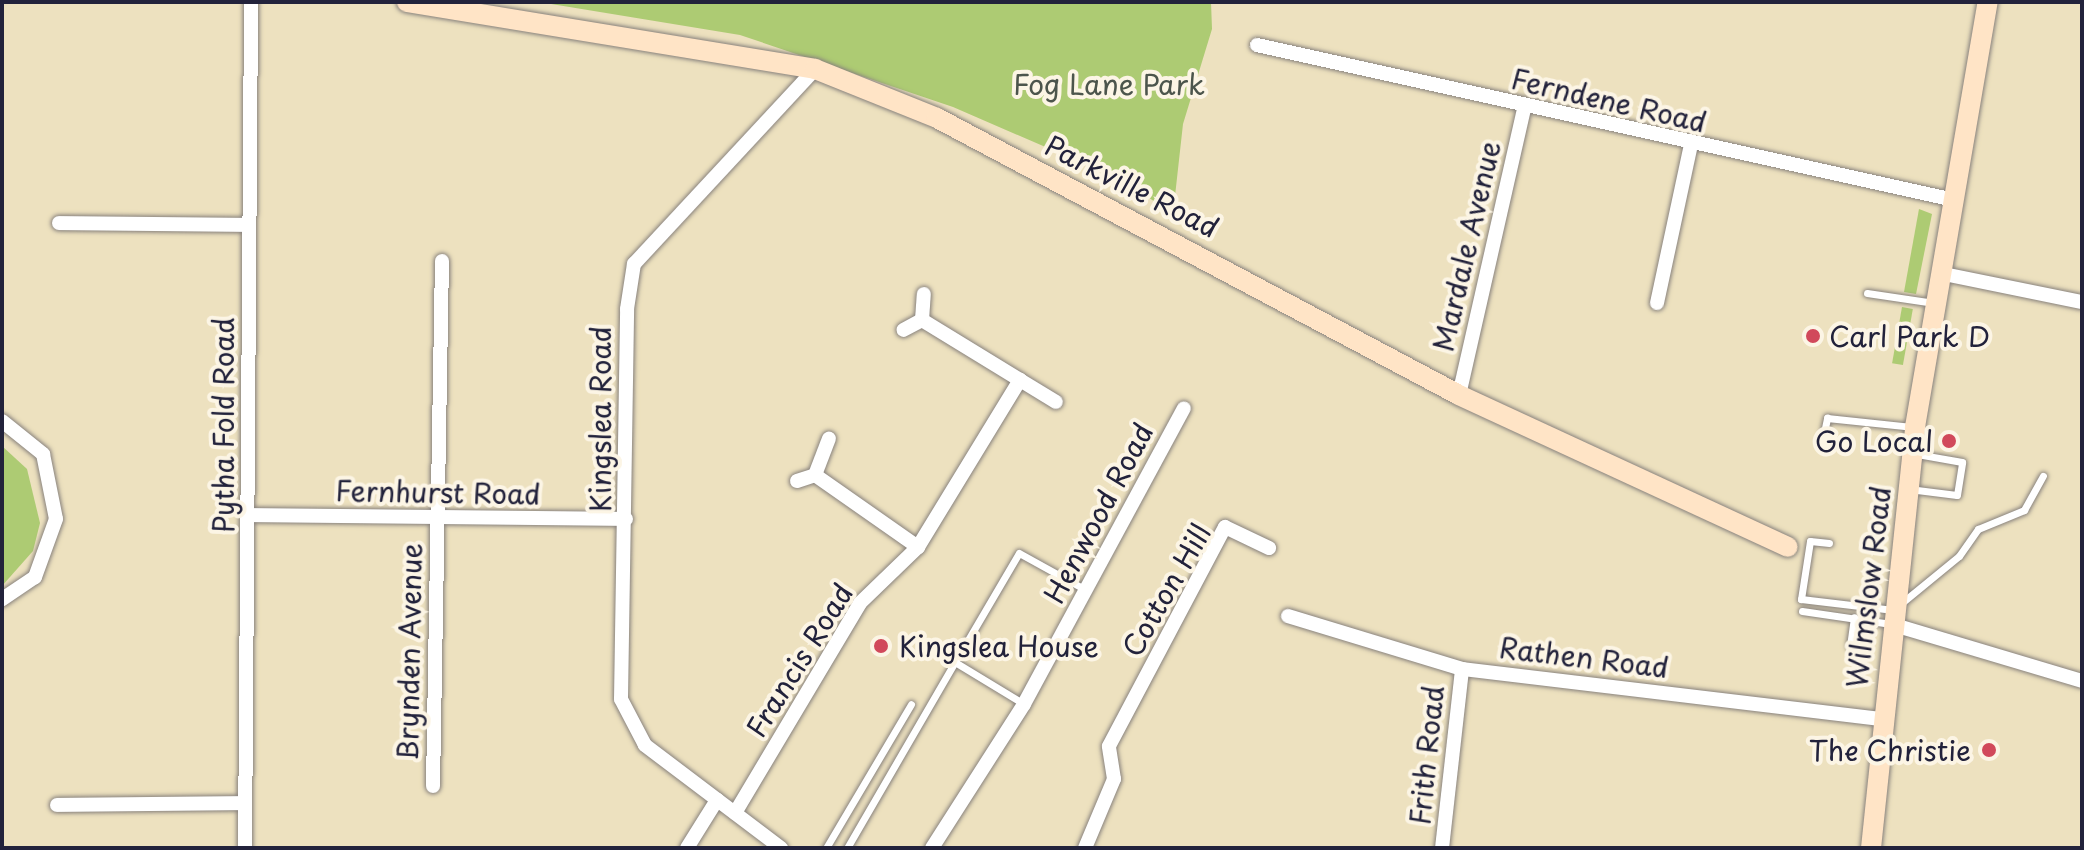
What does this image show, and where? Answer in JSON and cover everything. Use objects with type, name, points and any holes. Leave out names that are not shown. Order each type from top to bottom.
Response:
[{"type":"street","name":"Pytha Fold Road","points":[[245,848],[250,515],[251,2]]},
{"type":"street","name":"Parkville Road","points":[[407,2],[815,69],[1070,184],[1459,395],[1788,547]]},
{"type":"street","name":"Wilmslow Road","points":[[1871,848],[1880,719],[1915,427],[1950,199],[1988,2]]},
{"type":"street","name":"Ferndene Road","points":[[1257,45],[1524,108],[1950,199]]},
{"type":"street","name":"Kingslea Road","points":[[781,848],[645,745],[621,699],[634,264],[815,69]]},
{"type":"street","name":"Mardale Avenue","points":[[1459,395],[1524,108]]},
{"type":"street","points":[[1657,303],[1691,145]]},
{"type":"street","points":[[59,223],[249,225]]},
{"type":"street","name":"Brynden Avenue","points":[[433,786],[442,261]]},
{"type":"street","points":[[1939,273],[2082,302]]},
{"type":"street","points":[[922,320],[924,294]]},
{"type":"street","points":[[903,330],[922,320]]},
{"type":"street","points":[[922,320],[1056,402]]},
{"type":"street","name":"Francis Road","points":[[735,813],[860,603],[918,547],[1020,380]]},
{"type":"street","name":"Henwood Road","points":[[932,848],[1024,704],[1184,408]]},
{"type":"street","points":[[2,421],[43,454],[56,519],[35,577],[2,599]]},
{"type":"street","points":[[815,475],[829,439]]},
{"type":"street","points":[[815,475],[918,547]]},
{"type":"street","points":[[797,481],[815,475]]},
{"type":"street","name":"Fernhurst Road","points":[[250,515],[626,519]]},
{"type":"street","name":"Cotton Hill","points":[[1085,848],[1114,779],[1109,746],[1225,527],[1269,548]]},
{"type":"street","name":"Rathen Road","points":[[1288,616],[1462,669],[1880,719]]},
{"type":"street","points":[[1892,617],[2082,681]]},
{"type":"street","name":"Frith Road","points":[[1442,848],[1462,669]]},
{"type":"street","points":[[687,848],[717,800]]},
{"type":"street","points":[[57,805],[245,803]]},
{"type":"lane","points":[[1867,293],[1934,303]]},
{"type":"lane","points":[[1822,442],[1827,418],[1915,427]]},
{"type":"lane","points":[[1907,488],[1957,495],[1962,462],[1912,453]]},
{"type":"lane","points":[[1802,611],[1854,617],[1892,617],[1959,556],[1978,529],[2024,510],[2043,476]]},
{"type":"lane","points":[[1829,543],[1810,541],[1801,599],[1892,617]]},
{"type":"lane","points":[[847,848],[1019,553],[1086,590]]},
{"type":"lane","points":[[1850,646],[1854,617]]},
{"type":"lane","points":[[955,662],[1024,704]]},
{"type":"lane","points":[[826,848],[911,704]]},
{"type":"green space","name":"Fog Lane Park","points":[[539,2],[1211,2],[1212,29],[1183,124],[1173,214],[1124,181],[953,107],[740,35]]},
{"type":"green space","points":[[1919,209],[1932,214],[1916,294],[1904,292]]},
{"type":"green space","points":[[1902,307],[1913,309],[1903,365],[1892,363]]},
{"type":"green space","points":[[2,446],[27,469],[40,523],[33,551],[2,586]]},
{"type":"place","name":"Carl Park D","points":[[1813,336]]},
{"type":"place","name":"Go Local","points":[[1949,441]]},
{"type":"place","name":"Kingslea House","points":[[881,646]]},
{"type":"place","name":"The Christie","points":[[1989,750]]}]
